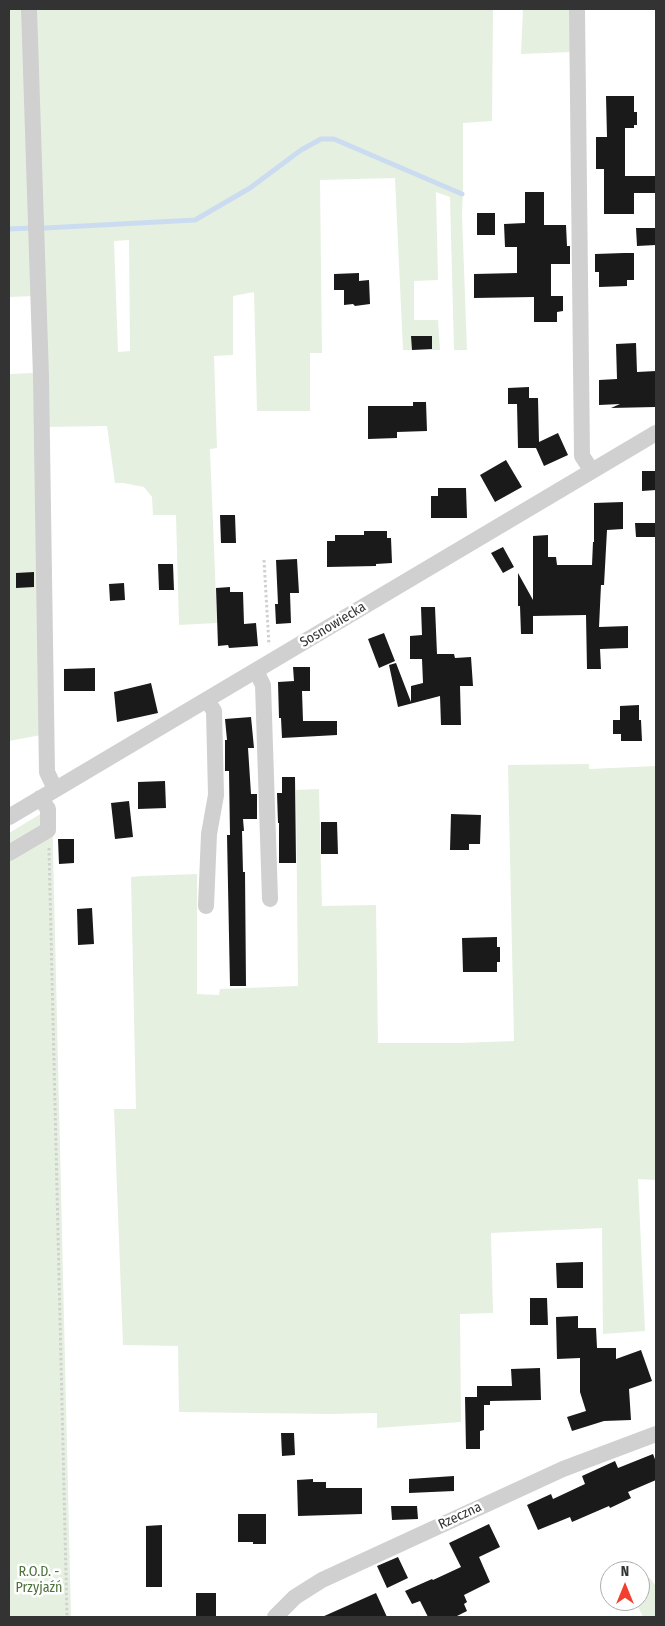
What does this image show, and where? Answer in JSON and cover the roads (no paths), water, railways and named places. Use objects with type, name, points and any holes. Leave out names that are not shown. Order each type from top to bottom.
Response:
[{"type":"street","points":[[29,9],[41,377],[47,772],[55,789]]},
{"type":"street","points":[[577,9],[582,456],[592,471]]},
{"type":"street","name":"Sosnowiecka","points":[[9,817],[656,433]]},
{"type":"street","points":[[256,671],[263,684],[270,899]]},
{"type":"street","points":[[206,906],[209,834],[216,794],[214,710],[207,700]]},
{"type":"street","points":[[9,853],[48,830],[48,809],[40,798]]},
{"type":"street","name":"Rzeczna","points":[[275,1617],[295,1597],[322,1580],[555,1473],[594,1456],[656,1434]]},
{"type":"waterway","points":[[45,228],[195,220],[250,188],[301,150],[321,139],[334,139],[462,194]]},
{"type":"waterway","points":[[9,229],[32,228]]},
{"type":"park label","name":"R.O.D. - Przyjaźń","points":[[39,1580]]}]
